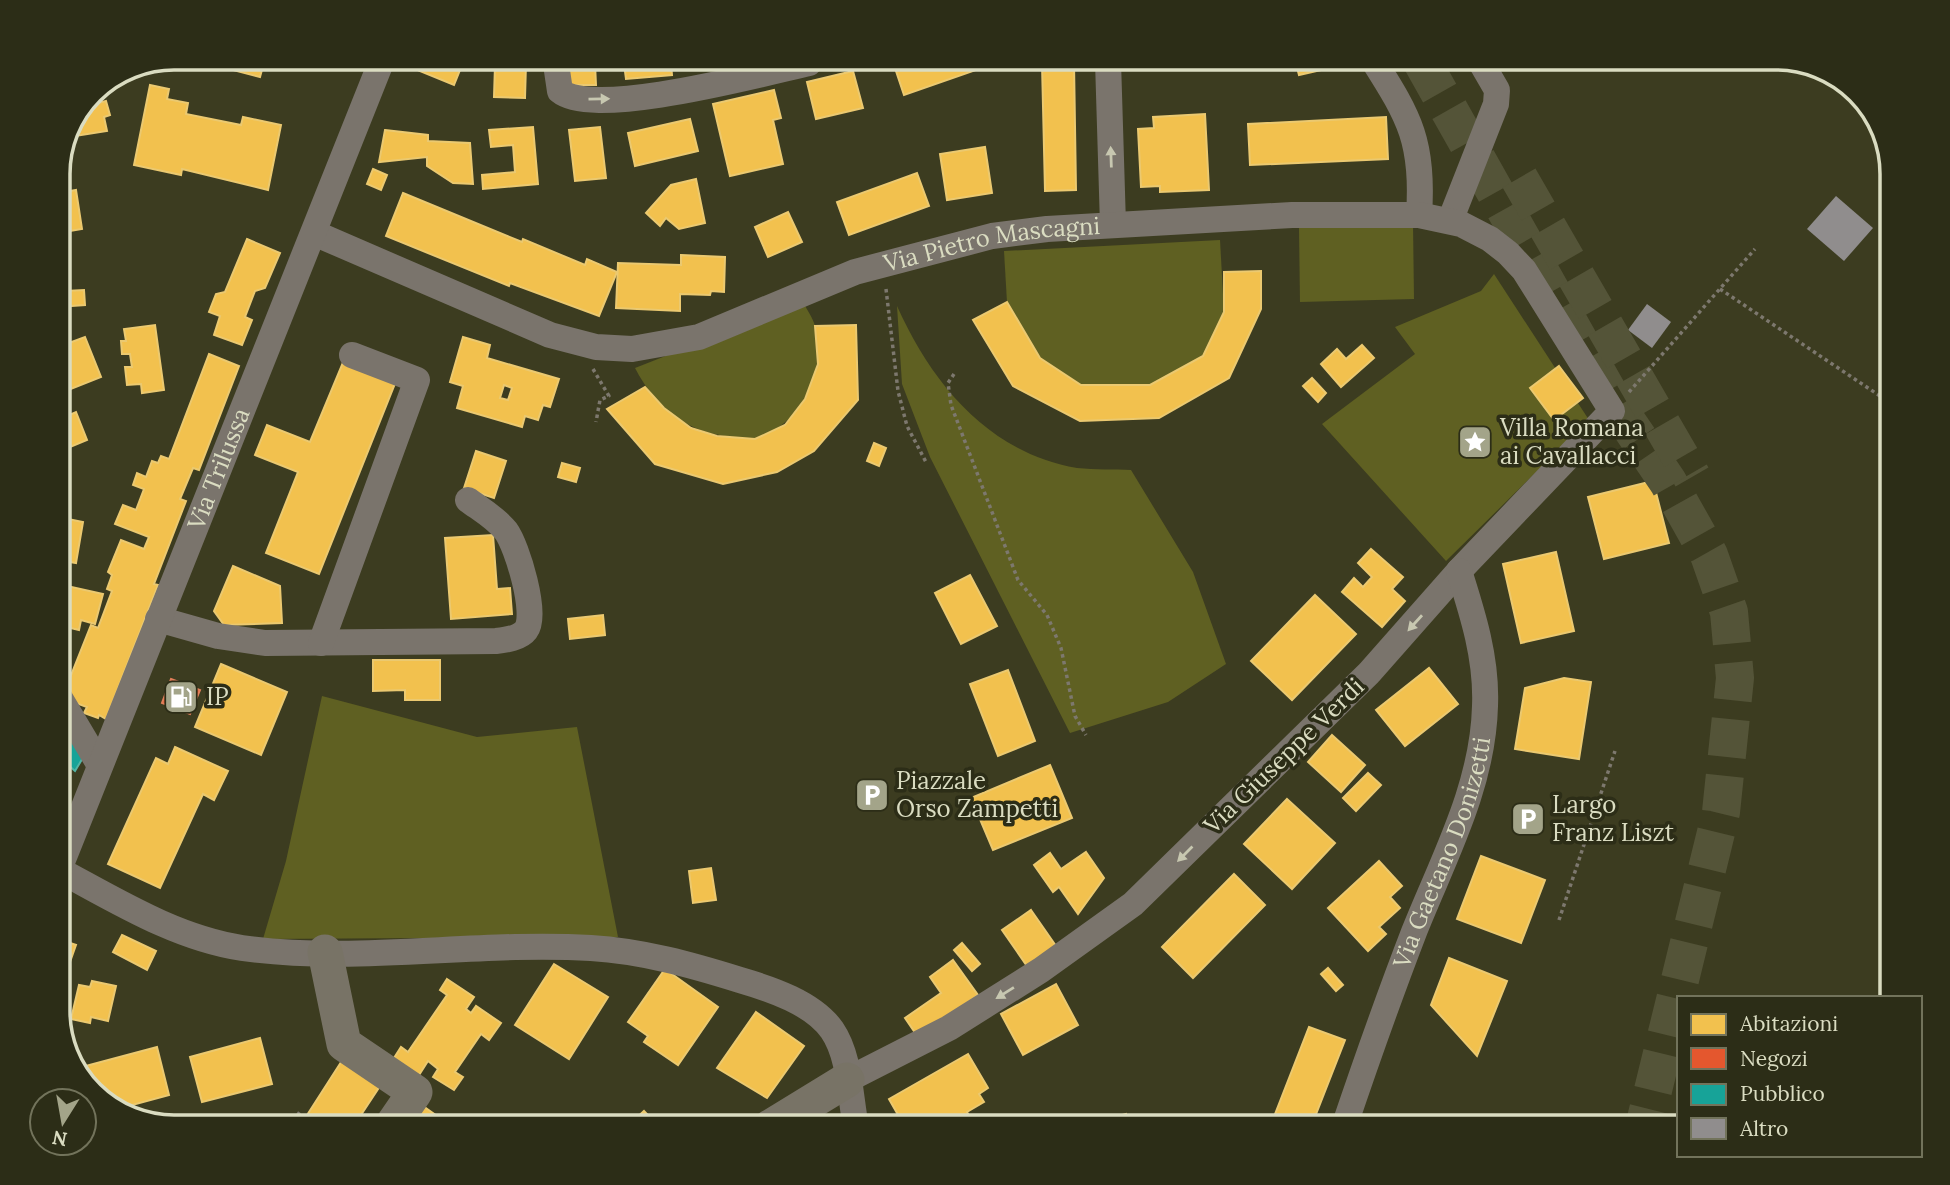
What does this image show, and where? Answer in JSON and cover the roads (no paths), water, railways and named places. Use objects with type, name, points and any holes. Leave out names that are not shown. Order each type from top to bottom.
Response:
[{"type":"main road","points":[[325,952],[344,1044],[415,1093],[399,1115]]},
{"type":"main road","name":"Via Giuseppe Verdi","points":[[790,1115],[847,1080]]},
{"type":"street","name":"Via Trilussa","points":[[70,840],[378,70]]},
{"type":"street","points":[[557,70],[560,91],[582,99],[670,93],[777,70]]},
{"type":"street","points":[[1108,70],[1113,225]]},
{"type":"street","points":[[1379,70],[1403,108],[1416,139],[1420,174],[1419,215]]},
{"type":"street","points":[[1450,221],[1496,104],[1496,90],[1485,70]]},
{"type":"street","name":"Via Pietro Mascagni","points":[[314,233],[516,322],[573,342],[615,349],[646,348],[699,337],[883,263],[1004,234],[1292,215],[1419,215],[1450,221],[1490,239],[1524,270],[1612,411]]},
{"type":"street","points":[[321,643],[417,380],[352,355]]},
{"type":"street","name":"Via Giuseppe Verdi","points":[[847,1080],[949,1028],[1041,970],[1133,904],[1369,673],[1459,571],[1612,411]]},
{"type":"street","points":[[158,619],[244,640],[321,643],[496,641],[523,633],[530,624],[530,611],[513,544],[505,530],[468,500]]},
{"type":"street","name":"Via Gaetano Donizetti","points":[[1348,1115],[1414,933],[1463,813],[1479,756],[1485,709],[1485,676],[1475,622],[1459,571]]},
{"type":"street","points":[[70,715],[99,764]]},
{"type":"street","points":[[70,877],[135,911],[192,936],[242,948],[325,952],[567,947],[618,951],[693,965],[755,985],[810,1011],[831,1029],[837,1039],[854,1115]]},
{"type":"tunnel","points":[[1427,70],[1613,401],[1668,482],[1709,555],[1729,612],[1735,678],[1721,812],[1647,1115]]},
{"type":"tunnel","points":[[1519,178],[1692,477]]},
{"type":"place","name":"Villa Romana ai Cavallacci","points":[[1475,442]]},
{"type":"place","name":"IP","points":[[181,697]]},
{"type":"place","name":"Piazzale Orso Zampetti","points":[[872,795]]},
{"type":"place","name":"Largo Franz Liszt","points":[[1528,819]]}]
